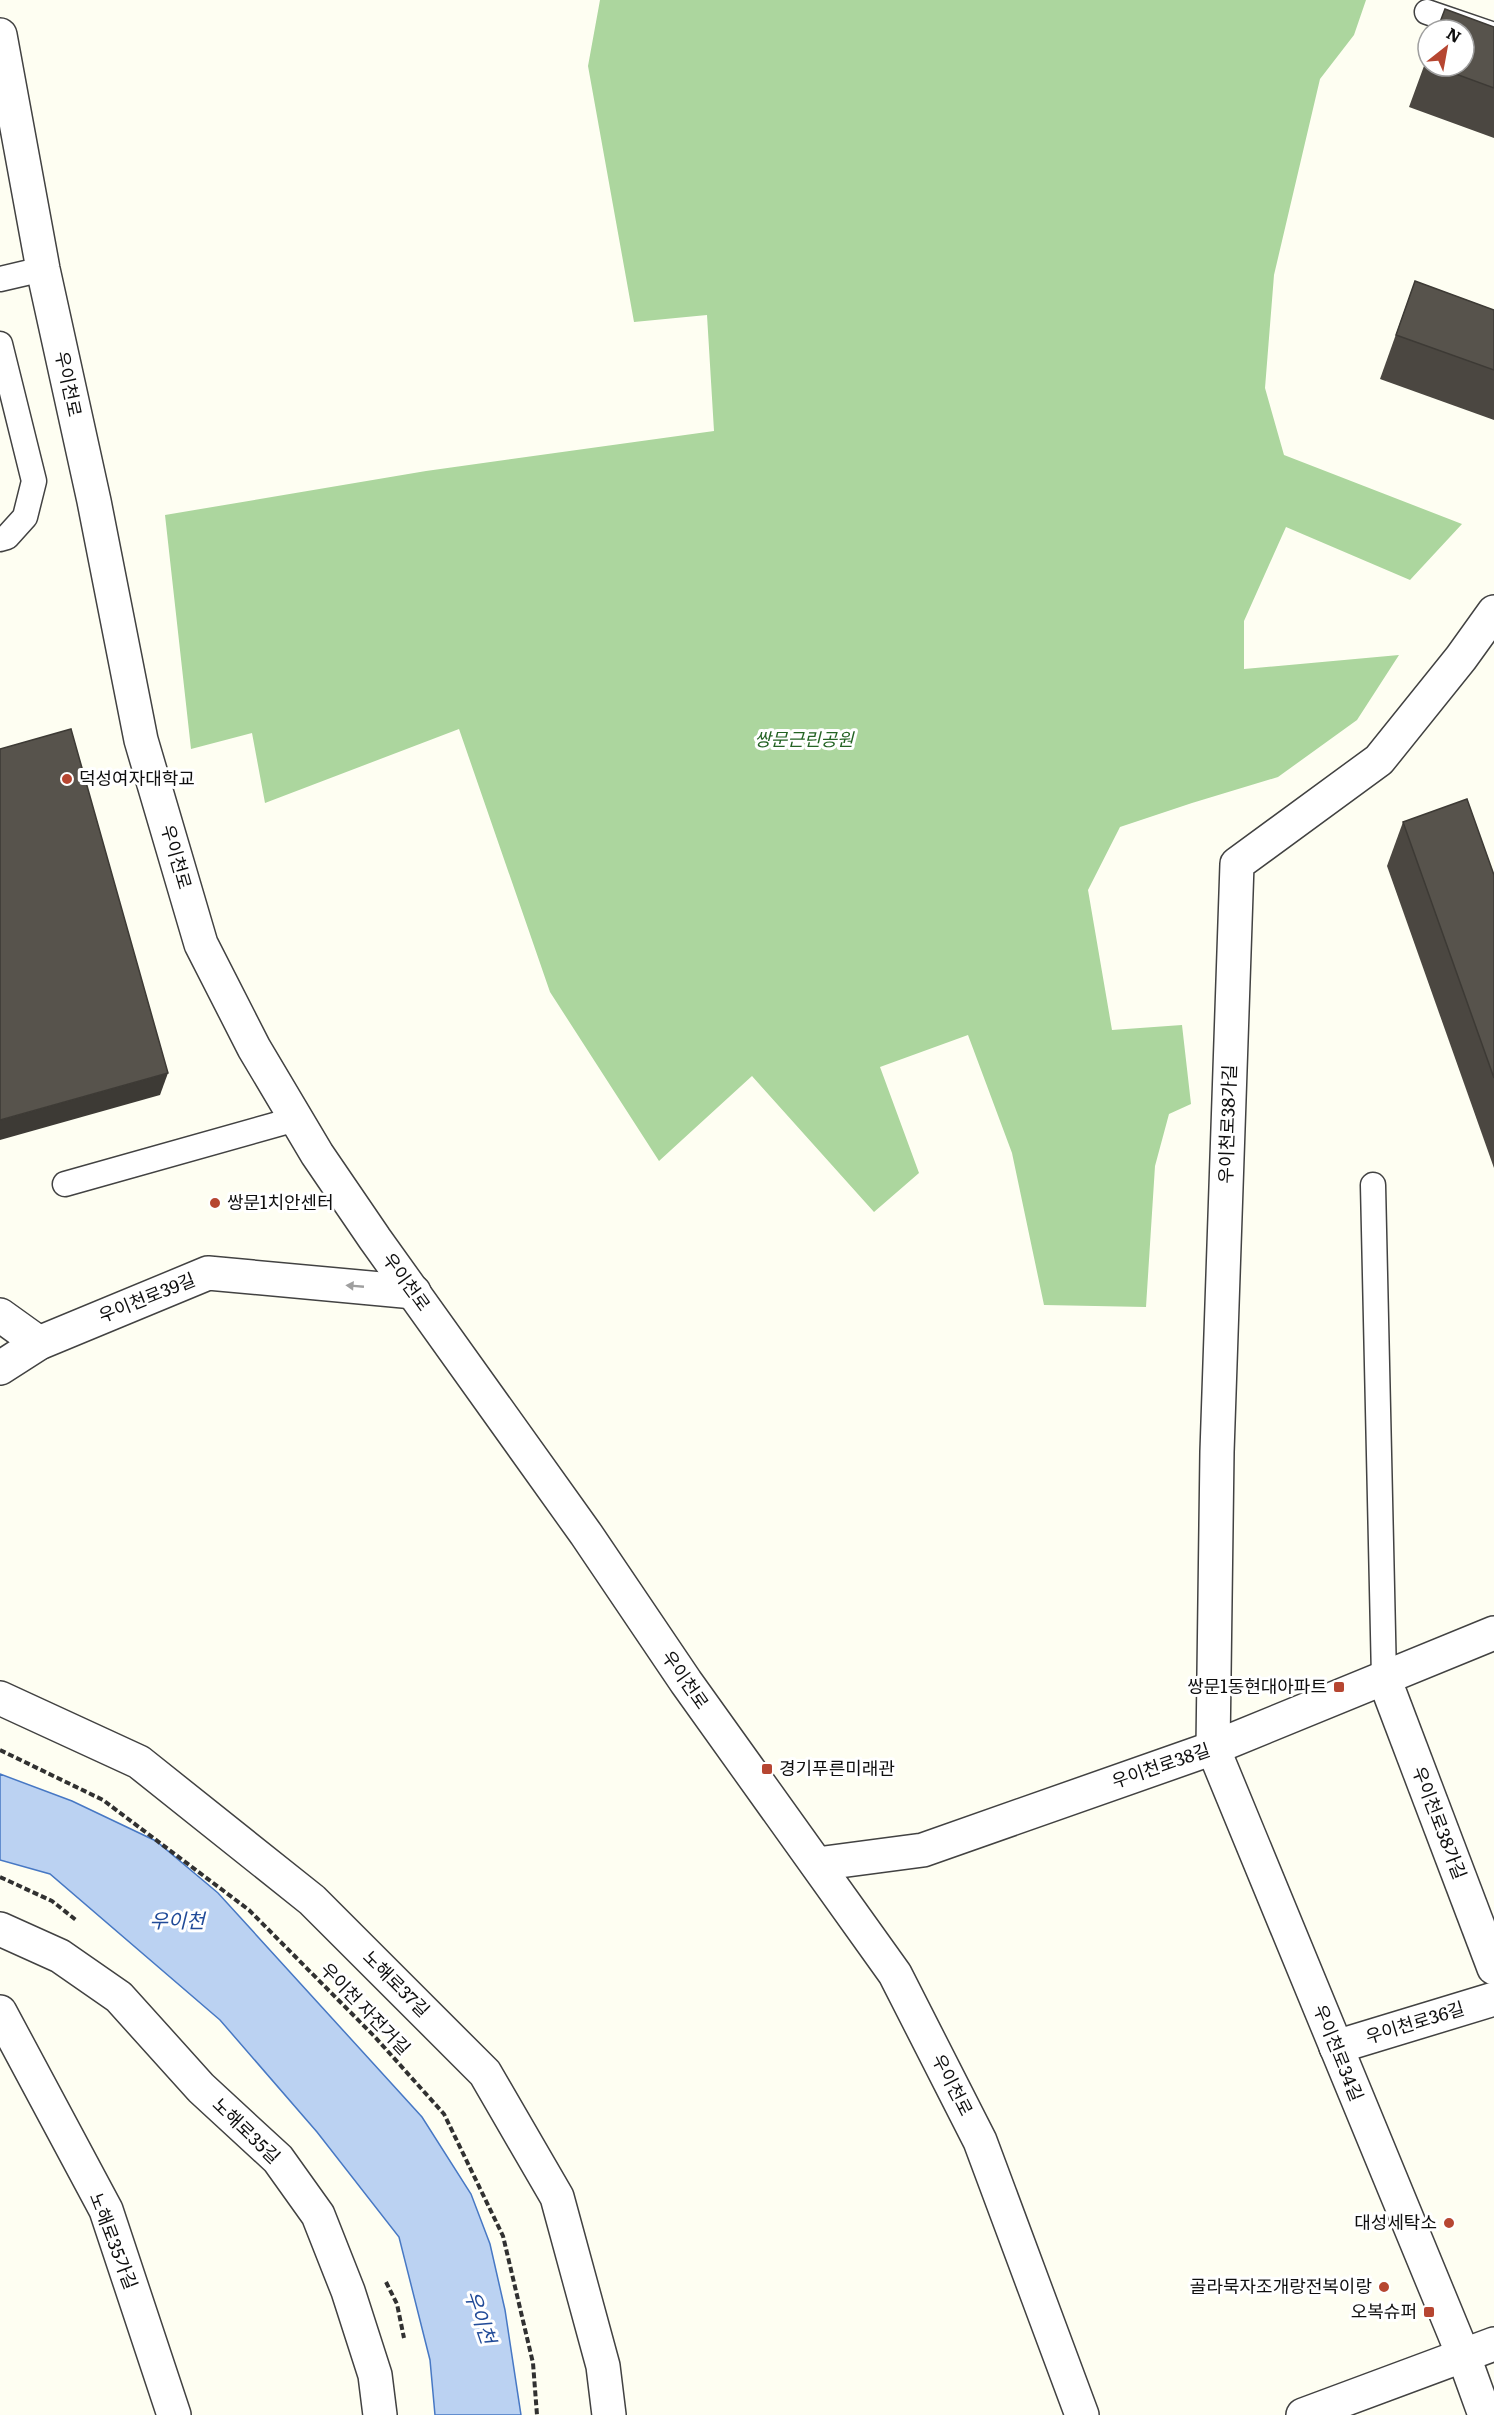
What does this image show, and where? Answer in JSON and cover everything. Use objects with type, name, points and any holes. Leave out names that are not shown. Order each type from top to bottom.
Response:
[{"type":"street","name":"우이천로","points":[[0,35],[43,269],[96,512],[141,740],[201,944],[254,1048],[296,1119],[362,1220],[572,1514],[686,1682],[895,1974],[980,2141],[1082,2415]]},
{"type":"street","name":"우이천로38가길","points":[[1212,1748],[1217,1452],[1237,864],[1379,760],[1461,658],[1494,612]]},
{"type":"street","name":"우이천로39길","points":[[0,1368],[39,1343],[208,1273],[414,1292]]},
{"type":"street","points":[[0,1315],[39,1343]]},
{"type":"street","name":"우이천로38길","points":[[818,1864],[923,1850],[1212,1748],[1494,1633]]},
{"type":"street","name":"우이천로38가길","points":[[1384,1678],[1494,1968]]},
{"type":"street","name":"노해로37길","points":[[0,1698],[139,1762],[312,1900],[485,2073],[557,2197],[603,2366],[609,2415]]},
{"type":"street","name":"우이천로34길","points":[[1212,1748],[1464,2357],[1485,2415]]},
{"type":"street","name":"노해로35길","points":[[0,1929],[60,1956],[119,1997],[201,2088],[278,2159],[318,2215],[348,2291],[375,2375],[380,2415]]},
{"type":"street","name":"우이천로36길","points":[[1336,2047],[1494,1999]]},
{"type":"street","name":"노해로35가길","points":[[0,2012],[106,2210],[174,2415]]},
{"type":"street","points":[[1303,2415],[1494,2344]]},
{"type":"lane","points":[[1427,12],[1494,34]]},
{"type":"lane","points":[[0,279],[43,269]]},
{"type":"lane","points":[[0,344],[34,481],[25,517],[7,537],[0,538]]},
{"type":"lane","points":[[65,1184],[296,1119]]},
{"type":"lane","points":[[1373,1185],[1384,1678]]},
{"type":"path","name":"우이천 자전거길","points":[[0,1750],[103,1800],[249,1910],[375,2037],[444,2114],[503,2236],[533,2363],[537,2415]]},
{"type":"green space","name":"쌍문근린공원","points":[[600,0],[1366,0],[1354,35],[1320,79],[1274,275],[1265,388],[1284,455],[1462,524],[1410,580],[1286,527],[1244,621],[1244,669],[1399,655],[1357,720],[1278,777],[1120,827],[1088,890],[1112,1030],[1182,1025],[1191,1104],[1169,1114],[1155,1166],[1146,1307],[1044,1305],[1012,1153],[968,1035],[880,1067],[919,1173],[874,1212],[752,1076],[659,1161],[550,992],[459,729],[265,803],[252,733],[191,749],[165,515],[426,471],[714,431],[707,315],[634,322],[588,66]]},
{"type":"water","name":"우이천","points":[[0,1774],[72,1801],[156,1841],[218,1893],[422,2117],[471,2194],[490,2244],[505,2310],[521,2415],[435,2415],[430,2360],[399,2237],[317,2132],[220,2020],[50,1874],[0,1860]]},
{"type":"building","points":[[1445,9],[1470,18],[1442,18]]},
{"type":"building","points":[[1476,20],[1494,27],[1494,88],[1467,78],[1476,78]]},
{"type":"building","points":[[1415,281],[1494,310],[1494,370],[1396,335]]},
{"type":"building","points":[[71,729],[168,1073],[0,1120],[0,749]]},
{"type":"building","points":[[1467,799],[1494,875],[1494,1078],[1403,822]]},
{"type":"place","name":"덕성여자대학교","points":[[67,779]]},
{"type":"place","name":"쌍문1치안센터","points":[[215,1203]]},
{"type":"place","name":"쌍문1동현대아파트","points":[[1339,1687]]},
{"type":"place","name":"경기푸른미래관","points":[[767,1769]]},
{"type":"place","name":"대성세탁소","points":[[1449,2223]]},
{"type":"place","name":"골라묵자조개랑전복이랑","points":[[1384,2287]]},
{"type":"place","name":"오복슈퍼","points":[[1429,2312]]}]
